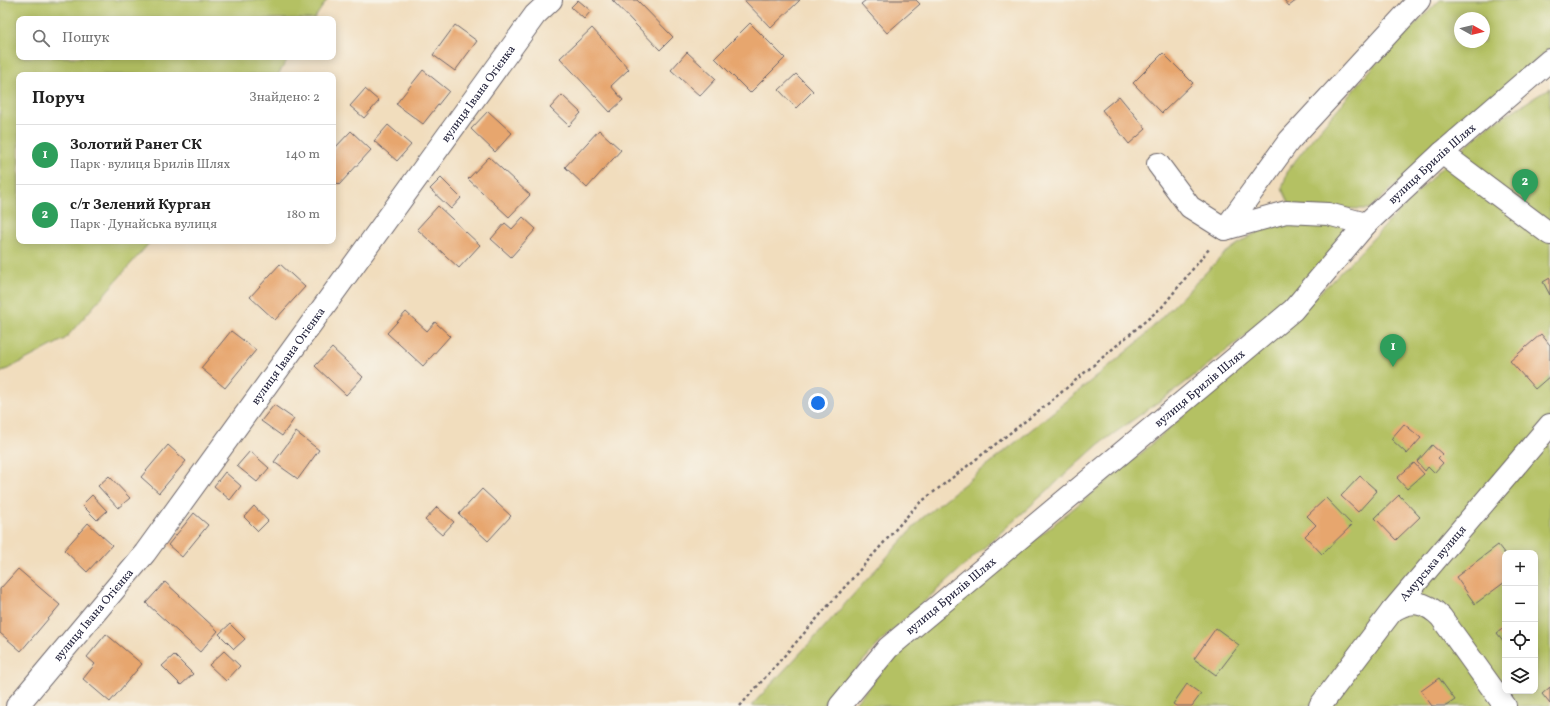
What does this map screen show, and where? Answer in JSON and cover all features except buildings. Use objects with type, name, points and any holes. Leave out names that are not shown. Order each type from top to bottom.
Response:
[{"type":"street","name":"вулиця Івана Огієнка","points":[[17,706],[145,553],[535,15],[551,0]]},
{"type":"street","points":[[1225,229],[1289,141],[1419,0]]},
{"type":"street","name":"вулиця Брилів Шлях","points":[[840,706],[888,648],[1293,310],[1366,224],[1442,153],[1550,60]]},
{"type":"street","points":[[1442,153],[1550,234]]},
{"type":"street","points":[[1158,164],[1190,207],[1225,229],[1286,212],[1328,214],[1366,224]]},
{"type":"street","name":"Амурська вулиця","points":[[1320,706],[1392,611],[1550,425]]},
{"type":"street","points":[[1392,611],[1401,606],[1412,603],[1423,604],[1433,609],[1441,617],[1505,706]]},
{"type":"path","points":[[740,706],[917,505],[1050,402],[1162,307],[1225,229]]},
{"type":"green space","points":[[0,0],[327,0],[316,16],[16,16],[16,60],[287,60],[280,72],[16,72],[16,244],[148,244],[65,339],[0,373]]},
{"type":"green space","points":[[1440,0],[1550,0],[1550,48],[1369,209],[1313,208],[1290,205],[1282,188],[1288,170],[1312,139],[1373,67]]},
{"type":"green space","points":[[1550,88],[1550,706],[853,706],[898,651],[1144,451],[1329,284],[1448,161],[1490,125]]},
{"type":"green space","points":[[1338,222],[1345,231],[1333,250],[1294,298],[1181,386],[1099,444],[886,636],[822,706],[751,706],[819,633],[921,519],[1138,342],[1224,254],[1245,239],[1265,228],[1290,223]]},
{"type":"place","name":"с/т Зелений Курган","points":[[1525,202]]},
{"type":"place","name":"Золотий Ранет СК","points":[[1393,367]]}]
